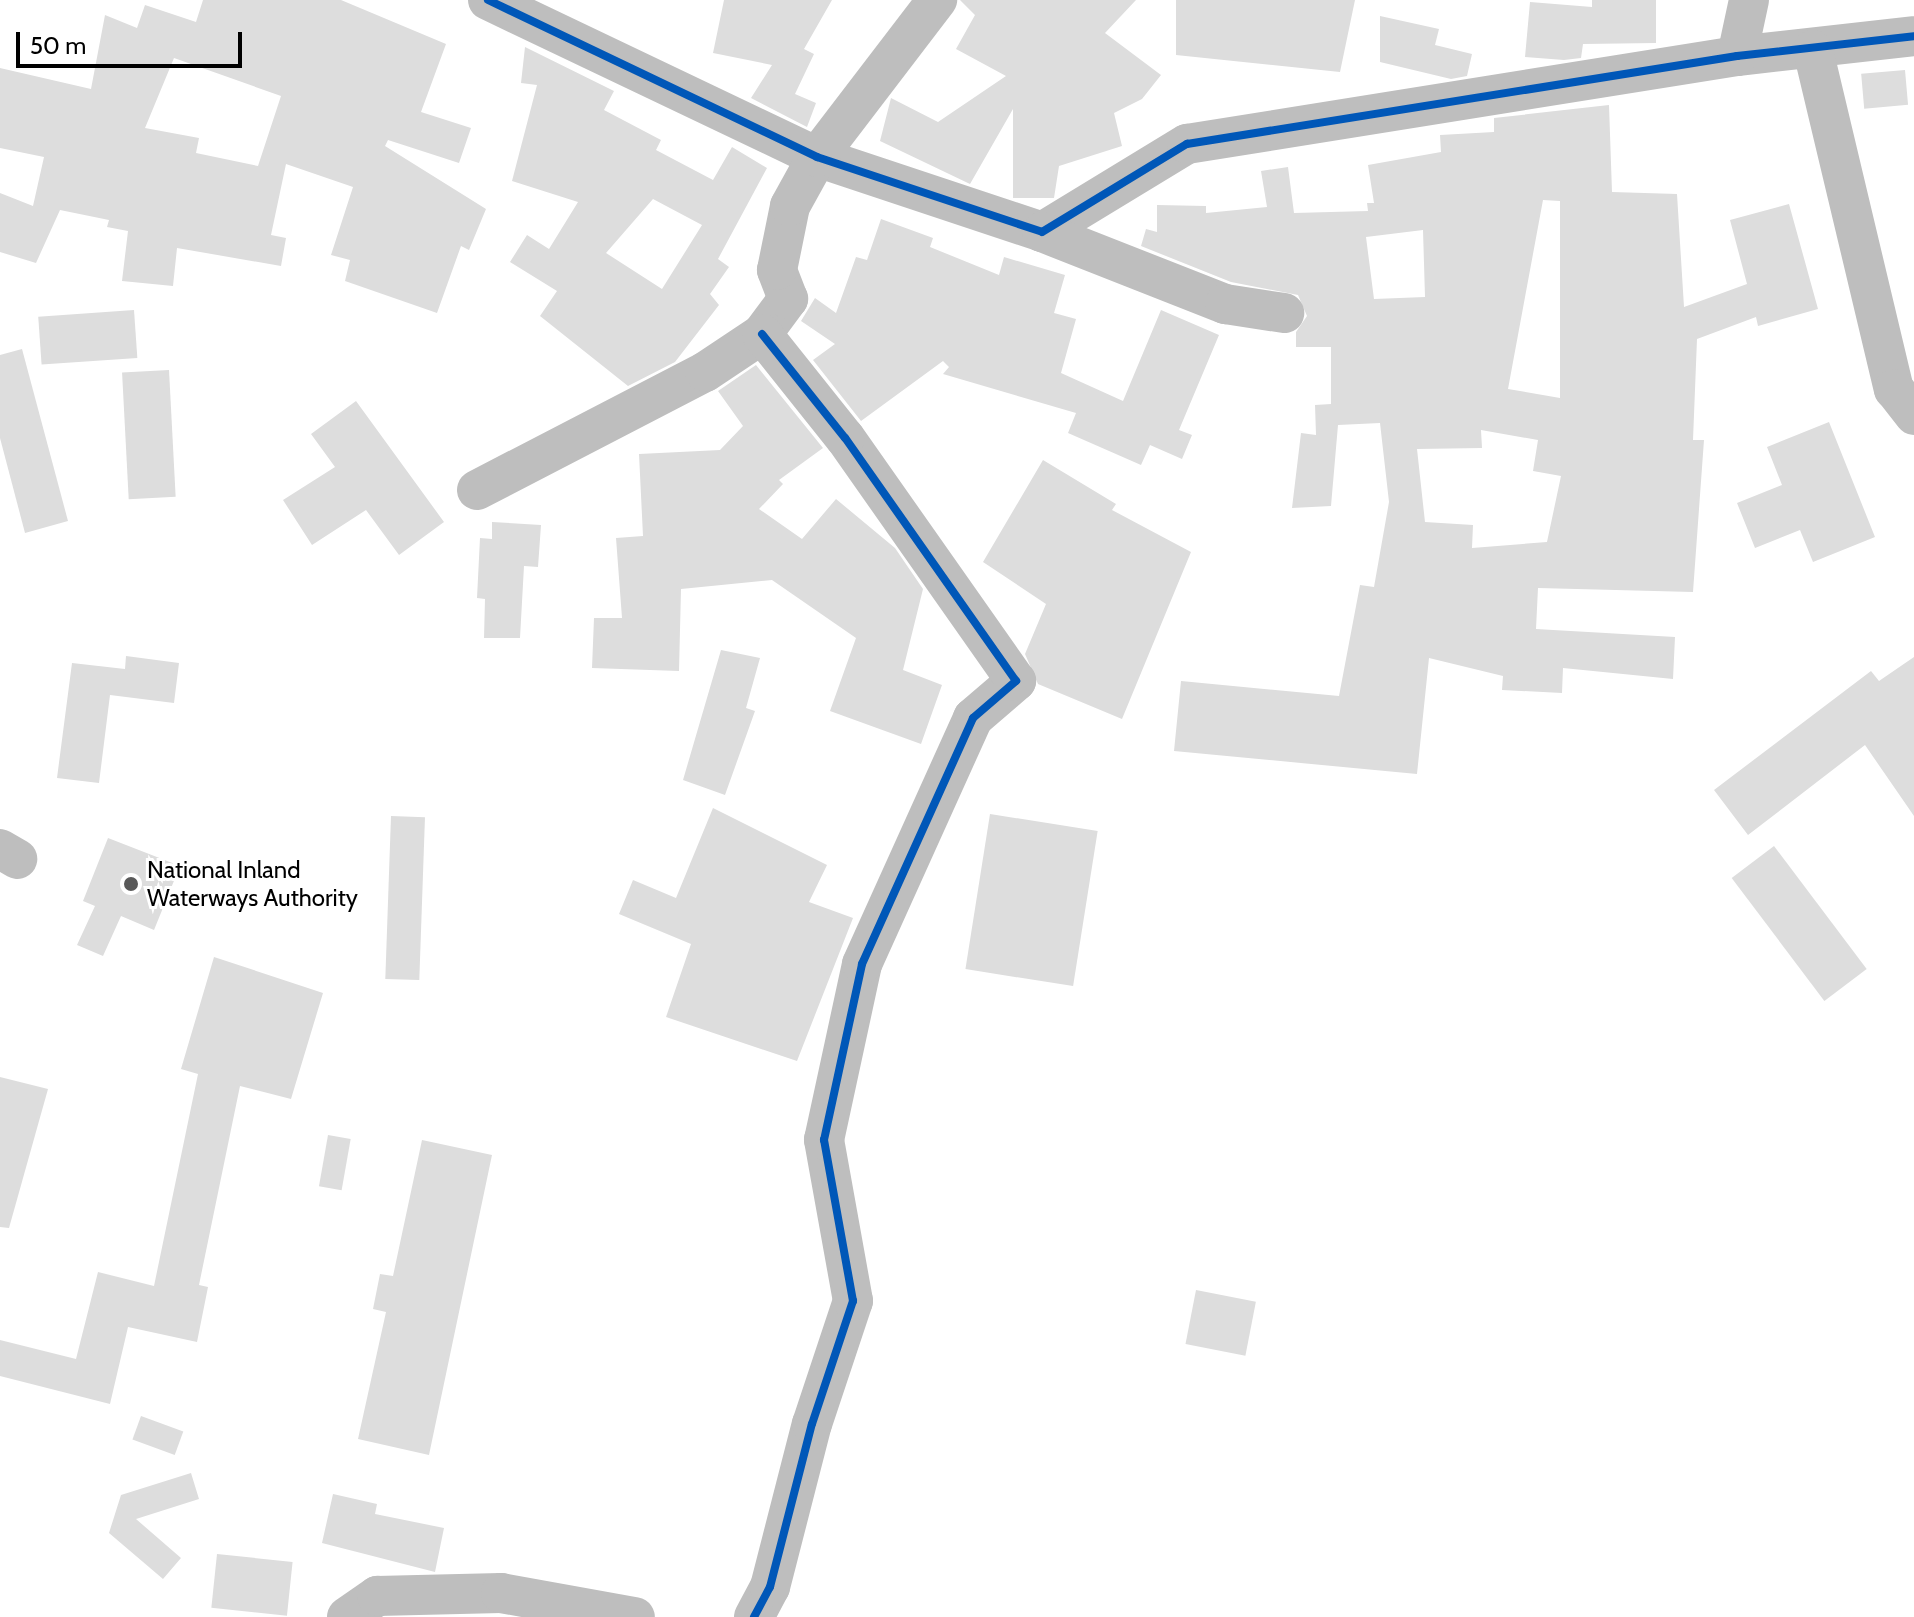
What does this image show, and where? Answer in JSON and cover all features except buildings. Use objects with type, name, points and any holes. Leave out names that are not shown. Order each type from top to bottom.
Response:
[{"type":"street","points":[[477,490],[705,372],[762,334],[788,299],[777,270],[790,206],[817,157],[937,0]]},
{"type":"street","points":[[1737,56],[1749,0]]},
{"type":"street","points":[[513,5],[817,157],[1042,232],[1225,304],[1284,313]]},
{"type":"street","points":[[1042,232],[1187,144],[1737,56],[1813,50],[1914,36]]},
{"type":"street","points":[[1813,50],[1894,389],[1914,415]]},
{"type":"street","points":[[754,1617],[770,1587],[812,1424],[853,1301],[824,1140],[862,964],[973,718],[1016,681],[845,438],[762,334]]},
{"type":"street","points":[[347,1617],[377,1596],[501,1593],[635,1617]]},
{"type":"cycle path","points":[[488,0],[817,157],[1042,232],[1187,144],[1737,56],[1914,36]]},
{"type":"cycle path","points":[[754,1617],[770,1587],[812,1424],[853,1301],[824,1140],[862,964],[973,718],[1016,681],[845,438],[762,334]]},
{"type":"place","name":"National Inland Waterways Authority","points":[[131,884]]}]
